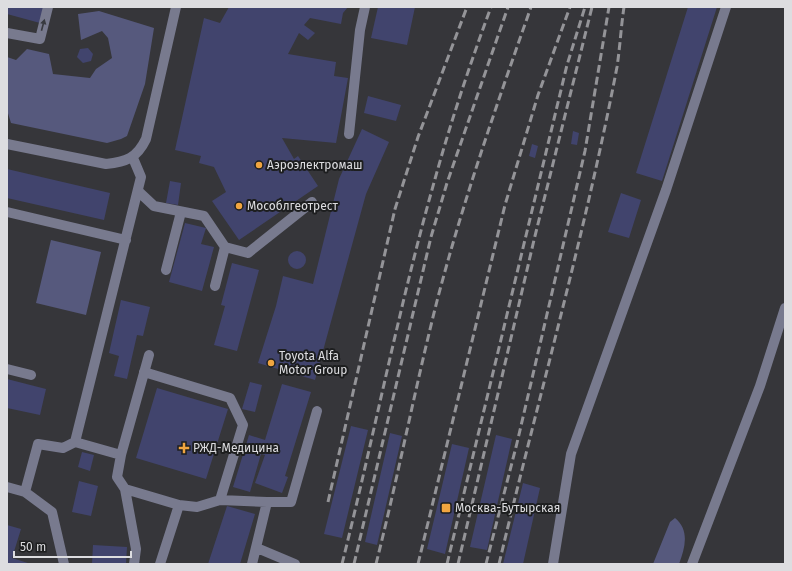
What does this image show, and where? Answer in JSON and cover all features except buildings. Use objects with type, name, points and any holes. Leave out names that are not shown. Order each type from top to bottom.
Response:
[{"type":"street","points":[[7,33],[40,39],[48,7]]},
{"type":"street","points":[[7,144],[106,164],[121,163],[133,158],[140,150],[146,139],[176,7]]},
{"type":"street","points":[[349,134],[360,30],[365,7]]},
{"type":"street","points":[[553,564],[571,454],[666,190],[726,7]]},
{"type":"street","points":[[75,442],[141,177],[133,158]]},
{"type":"street","points":[[138,191],[154,206],[204,216],[225,247],[248,253],[312,202]]},
{"type":"street","points":[[7,212],[126,240]]},
{"type":"street","points":[[166,270],[181,212]]},
{"type":"street","points":[[215,286],[225,247]]},
{"type":"street","points":[[692,564],[760,386],[785,308]]},
{"type":"street","points":[[134,564],[136,549],[125,489],[117,477],[121,455],[149,355]]},
{"type":"street","points":[[7,369],[31,375]]},
{"type":"street","points":[[144,372],[230,398],[243,425],[220,500]]},
{"type":"street","points":[[125,489],[179,505],[197,507],[220,500],[291,502],[317,411]]},
{"type":"street","points":[[25,492],[38,444],[63,448],[75,442],[121,455]]},
{"type":"street","points":[[7,487],[25,492],[52,512],[64,564]]},
{"type":"street","points":[[252,564],[267,502]]},
{"type":"street","points":[[160,564],[179,505]]},
{"type":"street","points":[[257,548],[294,564]]},
{"type":"shaded area","points":[[99,11],[154,28],[145,84],[127,136],[107,143],[11,123],[7,110],[7,57],[16,60],[27,49],[49,54],[53,74],[90,78],[96,69],[112,58],[108,38],[102,31],[81,40],[78,14]]},
{"type":"shaded area","points":[[51,240],[101,252],[86,315],[36,303]]},
{"type":"shaded area","points":[[675,518],[683,528],[685,540],[679,564],[653,564],[670,522]]},
{"type":"railway","points":[[328,502],[395,209],[418,137],[467,7]]},
{"type":"railway","points":[[342,564],[422,227],[454,114],[491,7]]},
{"type":"railway","points":[[354,564],[431,237],[447,183],[508,7]]},
{"type":"railway","points":[[376,564],[429,334],[447,264],[481,153],[531,7]]},
{"type":"railway","points":[[418,564],[505,205],[538,95],[570,7]]},
{"type":"railway","points":[[447,564],[567,65],[585,7]]},
{"type":"railway","points":[[458,564],[534,240],[592,7]]},
{"type":"railway","points":[[486,564],[517,443],[585,151],[609,7]]},
{"type":"railway","points":[[499,564],[591,192],[617,67],[624,7]]},
{"type":"place","name":"Аэроэлектромаш","points":[[259,165]]},
{"type":"place","name":"Мособлгеотрест","points":[[239,206]]},
{"type":"place","name":"Toyota Alfa Motor Group","points":[[271,363]]},
{"type":"place","name":"РЖД-Медицина","points":[[184,448]]},
{"type":"place","name":"Москва-Бутырская","points":[[446,508]]}]
